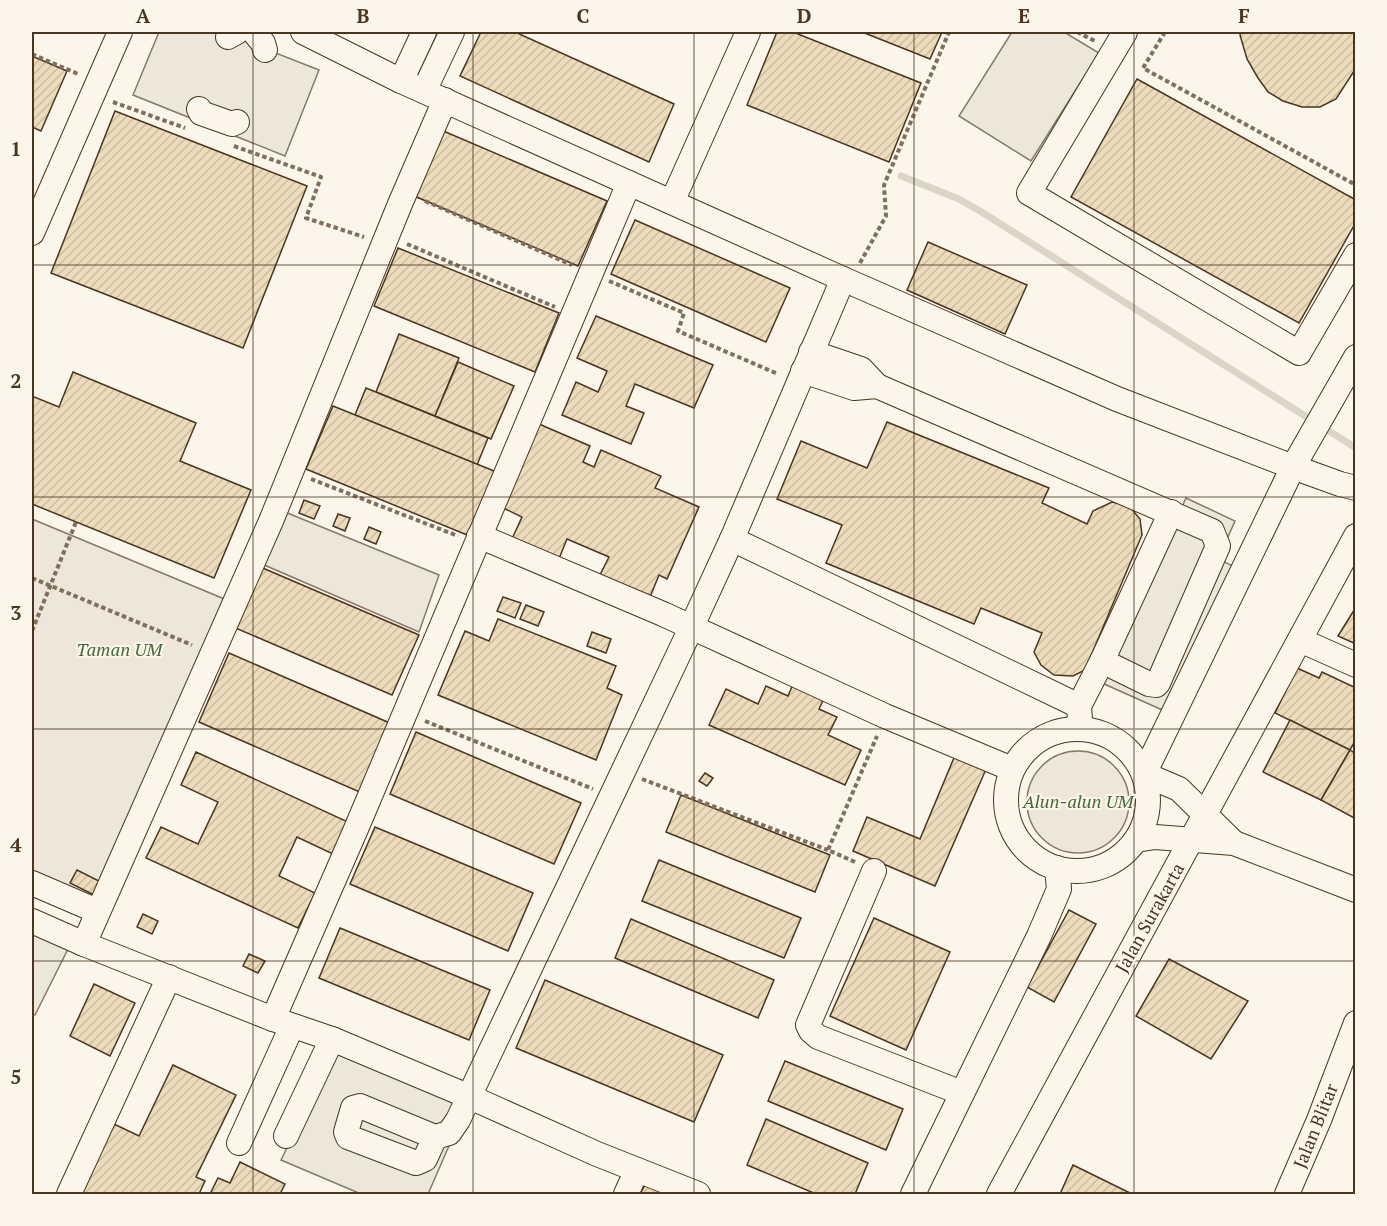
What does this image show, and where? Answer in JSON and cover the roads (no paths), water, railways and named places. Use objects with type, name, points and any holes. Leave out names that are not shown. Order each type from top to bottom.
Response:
[{"type":"street","points":[[32,233],[120,32]]},
{"type":"street","points":[[303,32],[401,81],[846,281],[1117,399],[1293,467],[1356,488]]},
{"type":"street","points":[[401,81],[424,32]]},
{"type":"street","points":[[84,944],[291,471],[406,192],[452,32]]},
{"type":"street","points":[[672,202],[748,32]]},
{"type":"street","points":[[1125,32],[1029,193],[1299,353],[1356,255]]},
{"type":"street","points":[[195,119],[201,113],[232,124],[235,134]]},
{"type":"street","points":[[239,1143],[282,1023],[405,712],[629,183]]},
{"type":"street","points":[[435,1137],[449,1133],[470,1097],[692,626],[732,539],[804,368],[846,281]]},
{"type":"street","points":[[1144,774],[1293,467],[1356,357]]},
{"type":"street","points":[[804,368],[854,388],[877,386],[1212,531],[1218,546],[1156,685],[1149,684],[1102,661]]},
{"type":"street","points":[[732,539],[1079,717],[1097,731],[1112,737],[1126,747],[1144,774],[1148,788],[1148,808],[1143,828],[1124,853],[1093,869],[1075,871],[1043,863],[1019,842],[1006,814],[1007,784],[1019,757],[1040,739],[1079,717],[1102,661],[1171,512]]},
{"type":"street","name":"Jalan Surakarta","points":[[999,1194],[1356,536]]},
{"type":"street","points":[[477,539],[692,626],[885,716],[1012,769]]},
{"type":"street","points":[[1300,640],[1356,665]]},
{"type":"street","points":[[1144,774],[1179,789],[1234,843]]},
{"type":"street","points":[[1136,840],[1155,837],[1234,843],[1356,890]]},
{"type":"street","points":[[913,1194],[1039,936],[1059,889],[1057,868]]},
{"type":"street","points":[[874,871],[808,1025],[818,1037],[962,1094]]},
{"type":"street","points":[[32,883],[97,910]]},
{"type":"street","points":[[32,921],[282,1023],[332,1039],[698,1194]]},
{"type":"street","points":[[69,1194],[169,977]]},
{"type":"street","name":"Jalan Blitar","points":[[1287,1194],[1316,1129],[1356,1023]]},
{"type":"street","points":[[286,1136],[332,1039]]},
{"type":"street","points":[[626,1194],[637,1170]]},
{"type":"waterway","points":[[901,176],[959,199],[980,211],[1356,448]]},
{"type":"park label","name":"Taman UM","points":[[119,650]]},
{"type":"park label","name":"Alun-alun UM","points":[[1078,802]]}]
